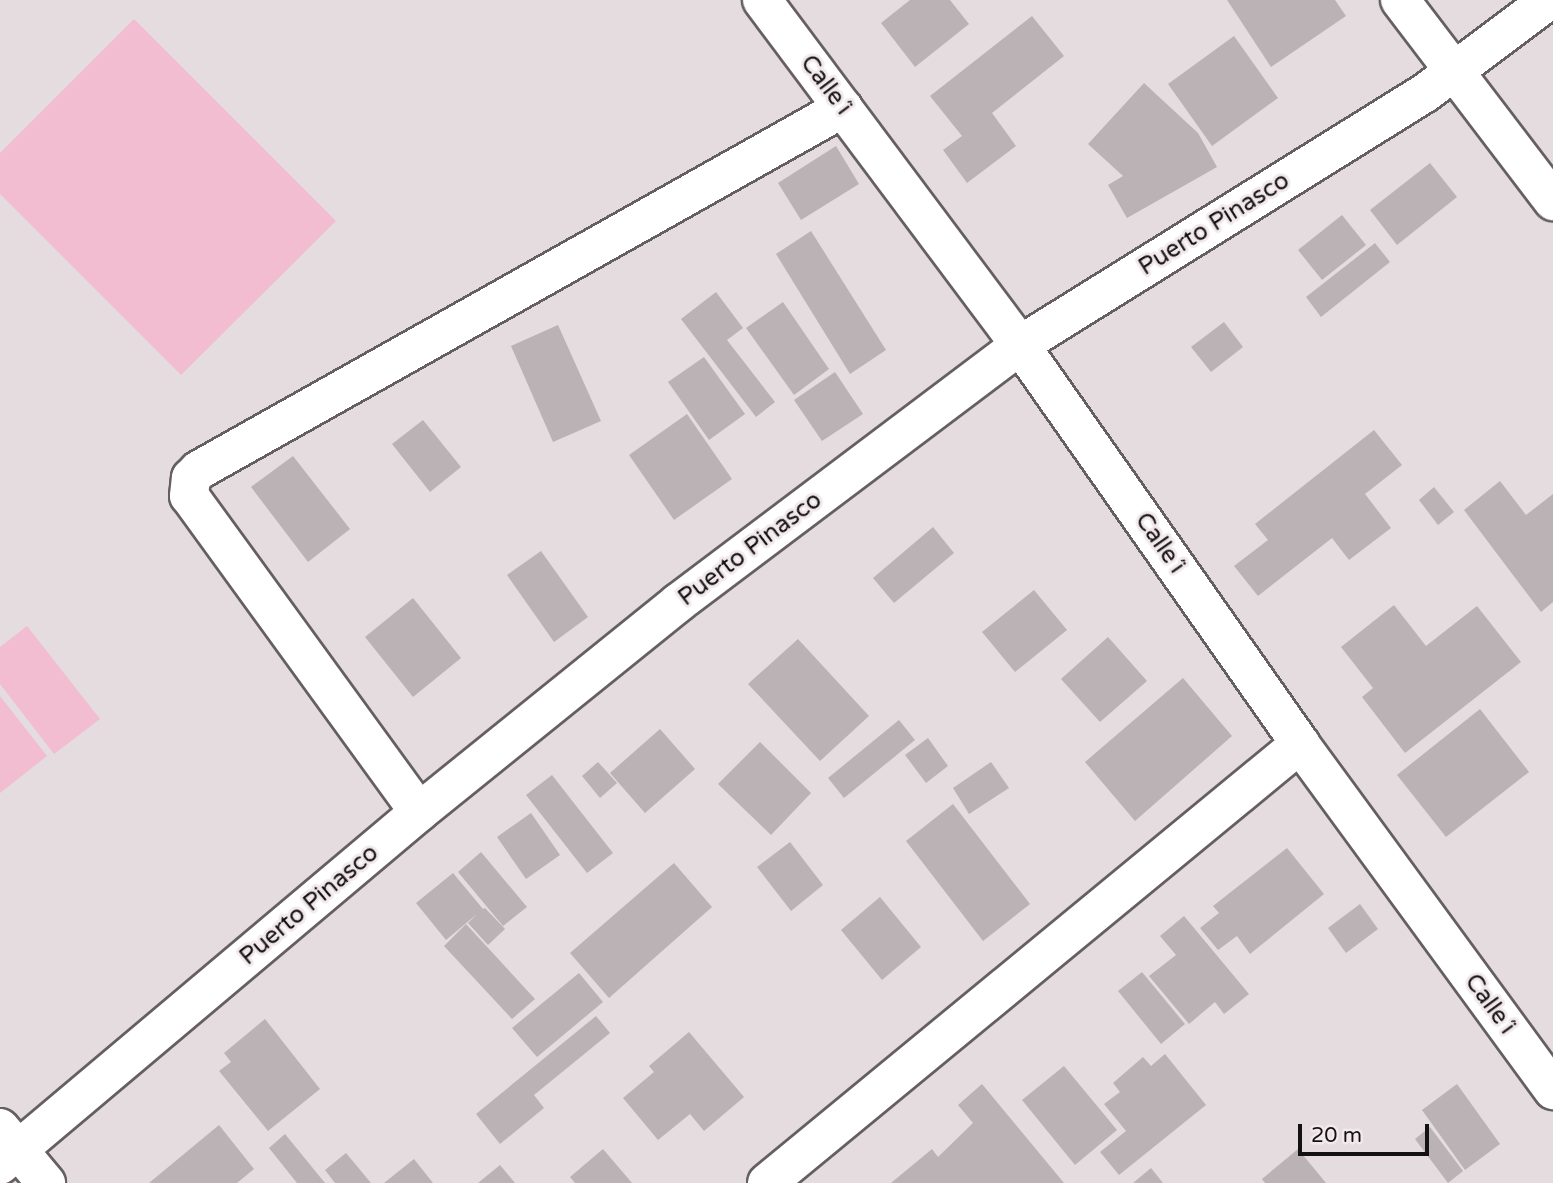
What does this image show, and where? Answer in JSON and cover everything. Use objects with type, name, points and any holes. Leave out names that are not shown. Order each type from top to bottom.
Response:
[{"type":"street","name":"Calle´i","points":[[762,0],[1020,345],[1300,744],[1553,1090]]},
{"type":"street","points":[[1400,0],[1553,201]]},
{"type":"street","name":"Puerto Pinasco","points":[[6,1148],[678,603],[1020,345],[1424,93],[1549,0]]},
{"type":"street","points":[[419,812],[189,496],[191,478],[199,470],[843,108]]},
{"type":"street","points":[[766,1183],[1300,744]]},
{"type":"street","points":[[6,1148],[46,1183]]},
{"type":"shaded area","points":[[134,19],[336,221],[181,375],[0,194],[0,153]]},
{"type":"shaded area","points":[[27,626],[100,719],[54,754],[0,684],[0,647]]},
{"type":"shaded area","points":[[0,696],[47,756],[0,793]]},
{"type":"building","points":[[910,0],[950,0],[969,24],[915,67],[881,23]]},
{"type":"building","points":[[1227,0],[1335,0],[1346,16],[1271,67]]},
{"type":"building","points":[[1032,16],[1064,56],[992,113],[1016,146],[967,183],[943,150],[962,136],[930,96]]},
{"type":"building","points":[[1234,36],[1278,98],[1212,146],[1168,84]]},
{"type":"building","points":[[1144,83],[1198,133],[1217,167],[1127,218],[1108,185],[1123,176],[1088,144]]},
{"type":"building","points":[[836,146],[859,184],[801,220],[778,183]]},
{"type":"building","points":[[1430,163],[1457,197],[1397,245],[1370,210]]},
{"type":"building","points":[[1342,215],[1366,245],[1322,280],[1298,250]]},
{"type":"building","points":[[811,231],[886,350],[850,374],[776,254]]},
{"type":"building","points":[[1375,243],[1390,262],[1321,317],[1306,297]]},
{"type":"building","points":[[716,292],[743,328],[727,340],[775,402],[756,417],[681,319]]},
{"type":"building","points":[[783,302],[829,369],[794,395],[746,328]]},
{"type":"building","points":[[1224,322],[1243,347],[1211,372],[1191,347]]},
{"type":"building","points":[[558,325],[601,421],[553,442],[511,346]]},
{"type":"building","points":[[704,357],[745,414],[709,440],[668,382]]},
{"type":"building","points":[[835,372],[863,414],[822,441],[794,400]]},
{"type":"building","points":[[687,414],[732,479],[674,520],[629,455]]},
{"type":"building","points":[[423,420],[461,467],[430,492],[392,444]]},
{"type":"building","points":[[1374,430],[1402,465],[1365,494],[1391,528],[1349,560],[1332,538],[1258,596],[1234,566],[1268,540],[1255,524]]},
{"type":"building","points":[[293,456],[350,529],[308,562],[251,487]]},
{"type":"building","points":[[1500,481],[1526,515],[1553,494],[1553,602],[1541,612],[1464,510]]},
{"type":"building","points":[[1434,487],[1454,512],[1438,525],[1419,500]]},
{"type":"building","points":[[933,527],[954,553],[894,603],[873,578]]},
{"type":"building","points":[[541,551],[588,617],[554,642],[507,575]]},
{"type":"building","points":[[1034,590],[1067,630],[1015,672],[982,632]]},
{"type":"building","points":[[413,598],[461,658],[413,697],[365,637]]},
{"type":"building","points":[[1394,605],[1426,646],[1477,606],[1521,662],[1405,753],[1362,697],[1373,688],[1341,647]]},
{"type":"building","points":[[1108,637],[1147,681],[1100,722],[1061,679]]},
{"type":"building","points":[[798,639],[869,716],[820,761],[748,684]]},
{"type":"building","points":[[1183,678],[1232,736],[1135,821],[1085,762]]},
{"type":"building","points":[[1480,709],[1529,772],[1446,837],[1397,775]]},
{"type":"building","points":[[899,720],[915,740],[844,798],[828,778]]},
{"type":"building","points":[[660,729],[695,769],[645,813],[610,773]]},
{"type":"building","points":[[928,738],[948,766],[926,783],[905,755]]},
{"type":"building","points":[[760,742],[811,793],[771,835],[718,784]]},
{"type":"building","points":[[598,762],[617,783],[600,798],[582,776]]},
{"type":"building","points":[[991,762],[1009,788],[969,814],[953,788]]},
{"type":"building","points":[[552,775],[613,853],[587,873],[526,795]]},
{"type":"building","points":[[953,804],[1030,904],[983,941],[906,841]]},
{"type":"building","points":[[531,813],[560,855],[526,879],[497,837]]},
{"type":"building","points":[[790,842],[823,885],[791,911],[757,867]]},
{"type":"building","points":[[1287,848],[1324,894],[1250,954],[1237,936],[1218,950],[1200,928],[1219,913],[1213,906]]},
{"type":"building","points":[[481,852],[527,907],[503,926],[458,872]]},
{"type":"building","points":[[674,863],[712,907],[609,998],[570,953]]},
{"type":"building","points":[[453,873],[483,909],[505,929],[488,945],[468,923],[477,914],[446,940],[416,903]]},
{"type":"building","points":[[880,897],[921,947],[882,980],[841,930]]},
{"type":"building","points":[[1360,904],[1378,929],[1346,953],[1328,928]]},
{"type":"building","points":[[1184,916],[1249,994],[1224,1014],[1215,1002],[1189,1024],[1149,976],[1176,955],[1160,936]]},
{"type":"building","points":[[466,924],[535,999],[512,1019],[444,946]]},
{"type":"building","points":[[1142,972],[1185,1024],[1161,1044],[1118,991]]},
{"type":"building","points":[[579,973],[603,1002],[537,1057],[512,1028]]},
{"type":"building","points":[[596,1016],[610,1033],[534,1095],[544,1108],[500,1144],[476,1114]]},
{"type":"building","points":[[265,1019],[320,1089],[268,1131],[219,1071],[231,1062],[224,1053]]},
{"type":"building","points":[[689,1032],[744,1097],[704,1131],[690,1114],[658,1140],[623,1098],[654,1072],[649,1066]]},
{"type":"building","points":[[1165,1054],[1206,1105],[1119,1175],[1100,1152],[1126,1131],[1104,1104],[1120,1092],[1113,1083],[1143,1057],[1151,1066]]},
{"type":"building","points":[[1064,1066],[1117,1130],[1075,1165],[1022,1100]]},
{"type":"building","points":[[982,1084],[1064,1183],[891,1183],[932,1149],[938,1157],[973,1123],[958,1105]]},
{"type":"building","points":[[1457,1084],[1500,1144],[1465,1170],[1422,1110]]},
{"type":"building","points":[[219,1125],[254,1169],[237,1183],[149,1183]]},
{"type":"building","points":[[1430,1127],[1463,1171],[1448,1183],[1415,1139]]},
{"type":"building","points":[[285,1134],[325,1183],[297,1183],[269,1148]]},
{"type":"building","points":[[603,1149],[632,1183],[575,1183],[570,1177]]},
{"type":"building","points":[[1298,1149],[1326,1183],[1265,1183],[1262,1179]]},
{"type":"building","points":[[346,1153],[371,1183],[335,1183],[325,1170]]},
{"type":"building","points":[[414,1159],[433,1183],[384,1183]]},
{"type":"building","points":[[500,1165],[515,1183],[478,1183]]},
{"type":"building","points":[[1151,1168],[1163,1183],[1133,1183]]}]
